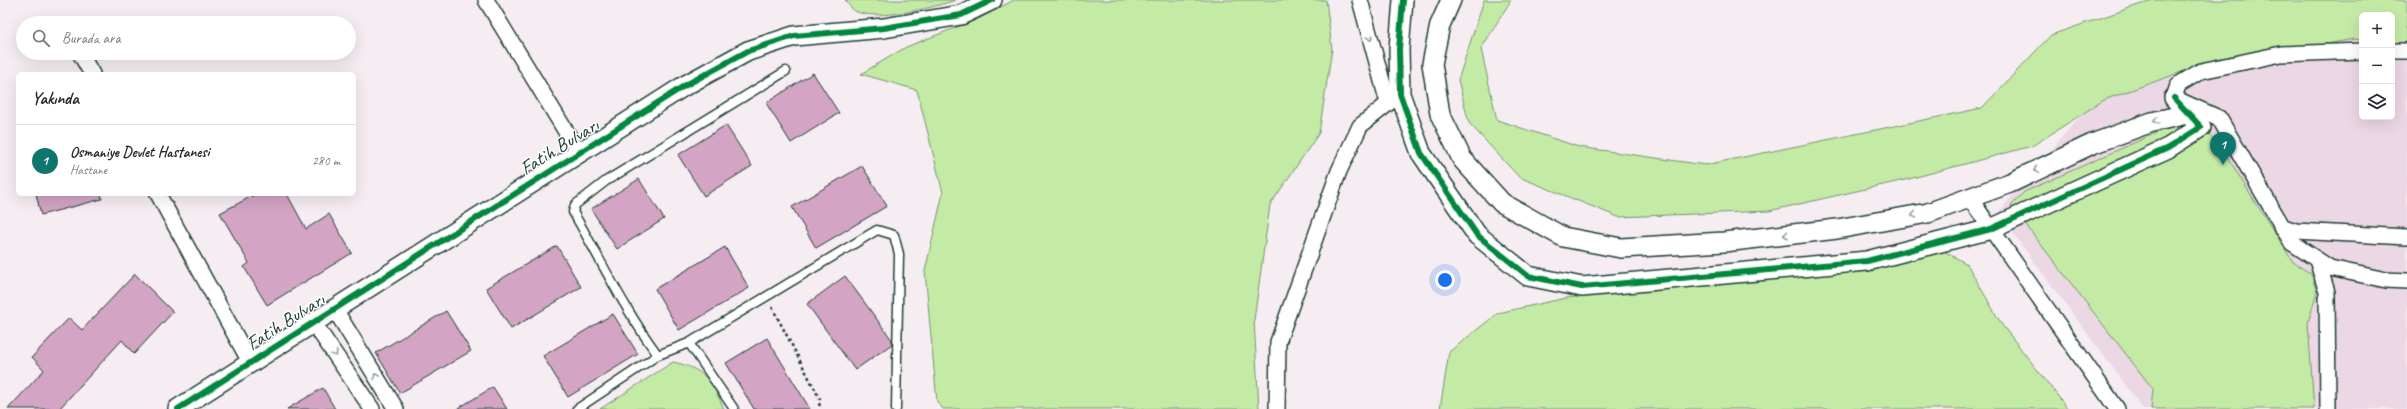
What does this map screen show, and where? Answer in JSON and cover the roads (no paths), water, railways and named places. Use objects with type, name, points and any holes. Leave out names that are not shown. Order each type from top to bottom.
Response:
[{"type":"street","points":[[486,0],[579,153]]},
{"type":"street","name":"Fatih Bulvarı","points":[[178,409],[684,86],[748,51],[794,36],[884,28],[961,15],[992,0]]},
{"type":"street","points":[[1360,0],[1394,98],[1421,153],[1477,235],[1528,276],[1582,287],[1867,261],[1991,229],[2168,148],[2200,127],[2174,98]]},
{"type":"street","points":[[1277,409],[1278,342],[1336,179],[1360,126],[1394,98],[1403,0]]},
{"type":"street","points":[[1451,0],[1440,25],[1432,64],[1440,114],[1462,159],[1502,202],[1563,237],[1621,248],[1724,242],[1837,229],[1928,213],[2010,183],[2092,144],[2152,122],[2187,114],[2174,98]]},
{"type":"street","points":[[2174,98],[2178,85],[2200,71],[2282,54],[2359,51]]},
{"type":"street","points":[[2395,51],[2407,51]]},
{"type":"street","points":[[84,60],[91,72]]},
{"type":"street","points":[[2174,98],[2219,118],[2292,243],[2330,268],[2386,280],[2407,281]]},
{"type":"street","points":[[1976,195],[1971,200],[2117,409]]},
{"type":"street","points":[[159,196],[250,362]]},
{"type":"street","points":[[2281,226],[2296,231],[2407,237]]},
{"type":"street","points":[[2317,260],[2327,292],[2328,409]]},
{"type":"street","points":[[334,308],[396,409]]},
{"type":"street","points":[[313,322],[372,409]]},
{"type":"lane","points":[[658,355],[636,326],[609,273],[573,212],[575,205],[606,181],[786,71]]},
{"type":"lane","points":[[577,409],[658,355],[689,343],[877,230],[894,235],[899,254],[896,409]]},
{"type":"lane","points":[[689,343],[734,409]]},
{"type":"place","name":"Osmaniye Devlet Hastanesi","points":[[2223,165]]}]
